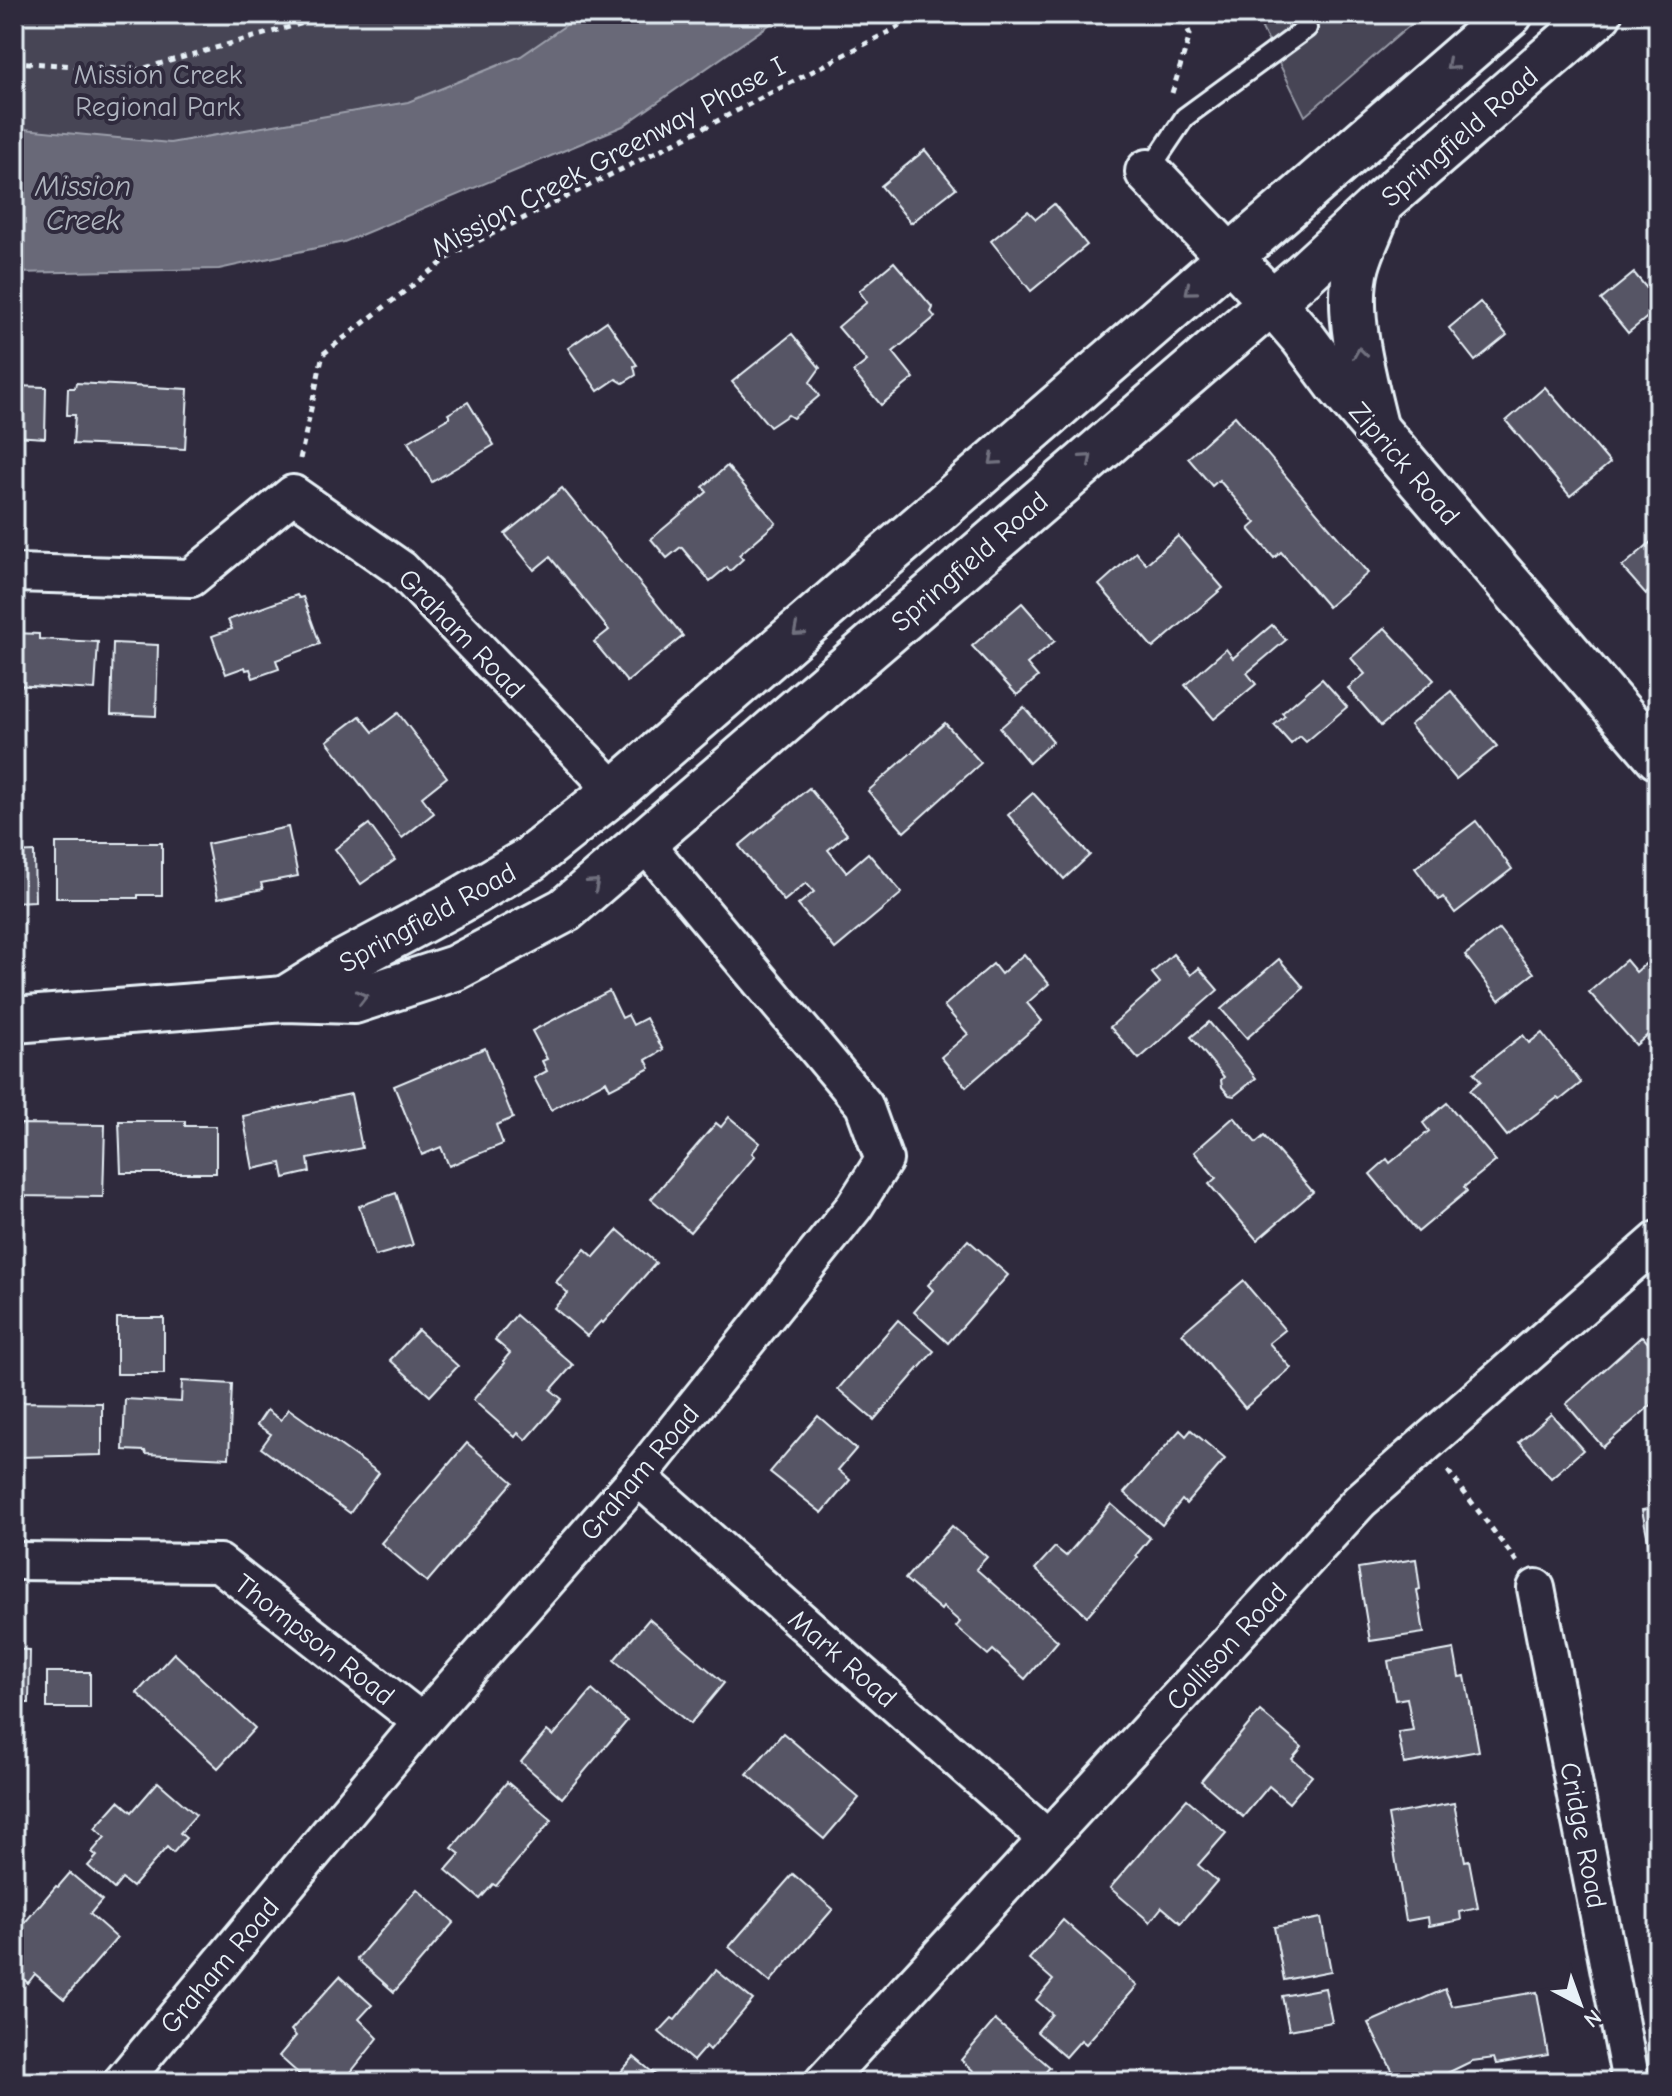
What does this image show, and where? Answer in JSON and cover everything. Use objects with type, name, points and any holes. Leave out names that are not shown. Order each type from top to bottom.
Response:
[{"type":"main road","name":"Springfield Road","points":[[285,999],[343,963],[530,859],[615,791],[1510,14]]},
{"type":"main road","name":"Springfield Road","points":[[14,1020],[285,999],[354,1001],[455,968],[565,910],[1272,302],[1599,14]]},
{"type":"main road","name":"Ziprick Road","points":[[1148,172],[1272,302],[1376,430],[1658,757]]},
{"type":"main road","points":[[1376,430],[1363,378],[1352,302],[1356,266],[1381,203]]},
{"type":"street","points":[[14,573],[191,578],[293,494]]},
{"type":"street","name":"Graham Road","points":[[293,494],[401,569],[615,791]]},
{"type":"street","name":"Graham Road","points":[[122,2082],[422,1722],[638,1477],[854,1207],[884,1160],[864,1105],[643,841]]},
{"type":"street","name":"Collison Road","points":[[823,2082],[1360,1501],[1658,1240]]},
{"type":"street","name":"Mark Road","points":[[638,1477],[1048,1839]]},
{"type":"street","name":"Thompson Road","points":[[14,1561],[219,1563],[422,1722]]},
{"type":"street","name":"Cridge Road","points":[[1536,1588],[1631,2082]]},
{"type":"lane","points":[[1148,172],[1185,117],[1307,28]]},
{"type":"path","points":[[14,62],[138,70],[335,14]]},
{"type":"path","name":"Mission Creek Greenway Phase I","points":[[293,494],[323,354],[456,252],[923,14]]},
{"type":"path","points":[[1427,1443],[1536,1588]]},
{"type":"green space","name":"Mission Creek Regional Park","points":[[14,14],[643,14],[327,139],[14,164]]},
{"type":"green space","points":[[1255,14],[1423,14],[1305,116]]},
{"type":"water","name":"Mission Creek","points":[[582,14],[785,14],[623,126],[344,242],[219,269],[14,273],[14,128],[170,143],[408,102],[521,56]]},
{"type":"building","points":[[925,150],[956,188],[911,223],[881,186]]},
{"type":"building","points":[[1054,204],[1087,245],[1031,291],[991,241],[1028,211],[1036,219]]},
{"type":"building","points":[[894,262],[933,308],[931,312],[935,317],[893,352],[914,378],[881,405],[853,372],[867,361],[838,327],[867,302],[859,291]]},
{"type":"building","points":[[1634,273],[1655,298],[1650,303],[1656,310],[1628,333],[1601,300]]},
{"type":"building","points":[[1480,302],[1507,335],[1475,361],[1449,328]]},
{"type":"building","points":[[607,321],[637,365],[634,366],[636,375],[623,383],[616,379],[598,391],[568,348]]},
{"type":"building","points":[[792,334],[820,368],[810,382],[819,396],[793,418],[788,415],[770,427],[732,382]]},
{"type":"building","points":[[76,383],[188,389],[185,449],[73,444],[75,415],[67,415],[68,388],[75,388]]},
{"type":"building","points":[[14,386],[46,387],[45,438],[14,436]]},
{"type":"building","points":[[1545,387],[1610,463],[1570,496],[1506,421]]},
{"type":"building","points":[[468,402],[494,445],[432,482],[408,442],[450,417],[448,414]]},
{"type":"building","points":[[1235,416],[1368,573],[1328,607],[1281,552],[1274,558],[1249,529],[1256,523],[1219,480],[1212,486],[1188,458]]},
{"type":"building","points":[[727,466],[776,523],[739,555],[743,559],[730,571],[727,567],[710,581],[681,547],[667,558],[651,539],[707,492],[703,487]]},
{"type":"building","points":[[562,488],[683,636],[627,682],[594,642],[609,630],[550,557],[534,570],[505,534]]},
{"type":"building","points":[[1178,536],[1223,588],[1153,648],[1099,585],[1136,552],[1146,564]]},
{"type":"building","points":[[1658,536],[1658,590],[1654,586],[1646,594],[1622,567]]},
{"type":"building","points":[[297,595],[303,597],[320,644],[276,660],[279,669],[253,678],[250,669],[246,670],[245,667],[226,674],[212,636],[232,629],[228,620]]},
{"type":"building","points":[[1022,603],[1055,641],[1027,664],[1038,677],[1017,695],[972,646]]},
{"type":"building","points":[[1272,625],[1286,640],[1247,673],[1256,684],[1214,719],[1185,685],[1226,649],[1233,658]]},
{"type":"building","points":[[1385,628],[1434,680],[1381,726],[1348,688],[1365,674],[1351,658]]},
{"type":"building","points":[[14,633],[39,634],[39,639],[98,642],[95,690],[14,685]]},
{"type":"building","points":[[113,643],[158,645],[156,716],[111,714]]},
{"type":"building","points":[[1322,679],[1347,707],[1306,742],[1300,736],[1291,744],[1274,725],[1285,716],[1282,713]]},
{"type":"building","points":[[1451,691],[1497,746],[1456,779],[1410,725]]},
{"type":"building","points":[[1024,707],[1053,741],[1029,763],[1000,728]]},
{"type":"building","points":[[398,713],[447,777],[422,797],[434,813],[402,838],[327,741],[360,716],[373,732]]},
{"type":"building","points":[[945,723],[981,763],[904,832],[868,791]]},
{"type":"building","points":[[809,788],[847,834],[828,850],[846,872],[868,853],[902,893],[835,949],[798,905],[814,892],[806,883],[784,901],[739,846]]},
{"type":"building","points":[[1033,793],[1090,855],[1064,879],[1008,815]]},
{"type":"building","points":[[1476,821],[1512,869],[1455,913],[1443,897],[1439,900],[1415,868]]},
{"type":"building","points":[[369,824],[395,860],[361,884],[335,849]]},
{"type":"building","points":[[288,827],[298,876],[261,883],[263,889],[218,898],[207,844]]},
{"type":"building","points":[[56,843],[162,843],[162,895],[56,898]]},
{"type":"building","points":[[34,852],[35,901],[14,902],[14,853]]},
{"type":"building","points":[[1499,929],[1534,973],[1499,1000],[1465,955]]},
{"type":"building","points":[[1658,953],[1658,1026],[1636,1045],[1589,992],[1626,960],[1636,972]]},
{"type":"building","points":[[1024,954],[1049,984],[1027,1003],[1042,1021],[966,1087],[941,1057],[968,1034],[944,1006],[993,964],[1001,974]]},
{"type":"building","points":[[1173,954],[1191,975],[1199,968],[1218,990],[1139,1059],[1110,1027],[1160,983],[1152,973]]},
{"type":"building","points":[[1279,959],[1304,988],[1247,1038],[1221,1009]]},
{"type":"building","points":[[609,991],[622,1018],[628,1015],[633,1025],[646,1018],[663,1050],[646,1060],[650,1068],[610,1089],[606,1081],[551,1110],[534,1078],[547,1071],[542,1061],[547,1059],[532,1031]]},
{"type":"building","points":[[1209,1022],[1256,1078],[1234,1096],[1222,1087],[1224,1077],[1191,1037]]},
{"type":"building","points":[[1542,1033],[1581,1083],[1507,1136],[1470,1090],[1481,1081],[1474,1073],[1523,1035],[1529,1043]]},
{"type":"building","points":[[485,1048],[513,1118],[496,1125],[503,1144],[449,1166],[441,1147],[422,1155],[394,1086]]},
{"type":"building","points":[[351,1094],[362,1148],[308,1159],[310,1172],[284,1178],[281,1163],[253,1169],[243,1116]]},
{"type":"building","points":[[1447,1103],[1496,1161],[1464,1187],[1467,1191],[1418,1232],[1370,1174],[1387,1159],[1390,1163],[1429,1131],[1423,1123]]},
{"type":"building","points":[[729,1117],[760,1143],[752,1153],[755,1156],[690,1232],[651,1199],[716,1123],[721,1127]]},
{"type":"building","points":[[1234,1117],[1256,1143],[1264,1136],[1313,1192],[1257,1240],[1209,1184],[1216,1178],[1194,1152]]},
{"type":"building","points":[[119,1121],[185,1121],[185,1126],[216,1126],[216,1173],[121,1173]]},
{"type":"building","points":[[14,1124],[105,1125],[103,1197],[14,1196]]},
{"type":"building","points":[[396,1193],[413,1245],[375,1256],[359,1206]]},
{"type":"building","points":[[618,1230],[656,1263],[603,1323],[601,1321],[587,1336],[554,1308],[568,1293],[556,1282],[585,1249],[594,1257]]},
{"type":"building","points":[[968,1240],[1008,1275],[948,1343],[914,1312],[933,1290],[928,1285]]},
{"type":"building","points":[[1243,1281],[1285,1330],[1269,1343],[1291,1368],[1245,1408],[1182,1333]]},
{"type":"building","points":[[516,1315],[573,1365],[551,1390],[562,1399],[526,1440],[518,1433],[515,1437],[473,1400],[505,1363],[503,1361],[510,1353],[495,1340]]},
{"type":"building","points":[[117,1318],[164,1318],[164,1374],[117,1374]]},
{"type":"building","points":[[898,1320],[934,1351],[874,1420],[838,1389]]},
{"type":"building","points":[[418,1330],[458,1366],[430,1396],[390,1360]]},
{"type":"building","points":[[1642,1336],[1658,1354],[1658,1399],[1603,1447],[1566,1404]]},
{"type":"building","points":[[182,1381],[232,1384],[229,1458],[123,1450],[125,1399],[181,1402]]},
{"type":"building","points":[[14,1402],[102,1403],[102,1455],[19,1457],[19,1454],[14,1454]]},
{"type":"building","points":[[289,1409],[379,1473],[350,1513],[261,1448],[271,1434],[257,1425],[267,1410],[281,1420]]},
{"type":"building","points":[[1551,1414],[1583,1450],[1551,1478],[1519,1442]]},
{"type":"building","points":[[818,1416],[856,1449],[838,1470],[850,1480],[822,1513],[770,1472]]},
{"type":"building","points":[[1180,1430],[1186,1436],[1191,1430],[1225,1459],[1186,1504],[1182,1500],[1162,1525],[1124,1493]]},
{"type":"building","points":[[467,1443],[513,1482],[427,1582],[381,1543]]},
{"type":"building","points":[[1111,1504],[1150,1538],[1136,1555],[1138,1557],[1087,1616],[1035,1569],[1055,1547],[1066,1556]]},
{"type":"building","points":[[1658,1507],[1658,1590],[1642,1510]]},
{"type":"building","points":[[952,1526],[987,1557],[976,1569],[1058,1641],[1025,1679],[993,1650],[988,1655],[956,1627],[960,1622],[905,1579]]},
{"type":"building","points":[[1416,1559],[1424,1633],[1370,1641],[1358,1568]]},
{"type":"building","points":[[649,1619],[724,1683],[690,1724],[614,1660]]},
{"type":"building","points":[[14,1649],[30,1650],[29,1703],[14,1703]]},
{"type":"building","points":[[1454,1649],[1459,1677],[1465,1676],[1479,1751],[1404,1764],[1398,1732],[1413,1730],[1407,1698],[1395,1700],[1388,1661]]},
{"type":"building","points":[[174,1653],[255,1728],[218,1768],[137,1693]]},
{"type":"building","points":[[47,1672],[90,1672],[90,1708],[47,1708]]},
{"type":"building","points":[[592,1690],[627,1721],[562,1798],[521,1762],[547,1731],[553,1736]]},
{"type":"building","points":[[1260,1711],[1302,1747],[1292,1759],[1312,1776],[1289,1803],[1269,1786],[1243,1817],[1201,1781]]},
{"type":"building","points":[[783,1733],[859,1798],[824,1839],[747,1774]]},
{"type":"building","points":[[158,1782],[196,1815],[180,1833],[186,1838],[173,1853],[167,1847],[132,1887],[122,1879],[114,1889],[88,1866],[97,1856],[92,1852],[105,1837],[95,1828],[119,1801],[132,1812]]},
{"type":"building","points":[[507,1782],[552,1820],[496,1886],[493,1884],[480,1899],[446,1870],[460,1854],[452,1848]]},
{"type":"building","points":[[1187,1799],[1226,1833],[1198,1865],[1217,1881],[1181,1923],[1162,1907],[1150,1922],[1110,1888]]},
{"type":"building","points":[[1454,1803],[1478,1908],[1460,1912],[1461,1920],[1429,1926],[1428,1917],[1406,1921],[1388,1815]]},
{"type":"building","points":[[70,1873],[102,1900],[90,1914],[117,1938],[64,1999],[35,1974],[28,1983],[14,1971],[14,1935]]},
{"type":"building","points":[[793,1874],[833,1909],[770,1982],[729,1947]]},
{"type":"building","points":[[417,1889],[454,1922],[394,1992],[357,1959]]},
{"type":"building","points":[[1321,1918],[1331,1971],[1284,1980],[1274,1927]]},
{"type":"building","points":[[1063,1920],[1137,1986],[1086,2044],[1081,2040],[1066,2057],[1037,2032],[1052,2014],[1036,2000],[1053,1980],[1029,1959]]},
{"type":"building","points":[[716,1970],[753,2000],[710,2050],[706,2046],[693,2061],[659,2032],[672,2018],[675,2020]]},
{"type":"building","points":[[340,1976],[372,2005],[359,2019],[378,2038],[343,2082],[308,2082],[279,2056],[296,2036],[291,2030]]},
{"type":"building","points":[[1325,1988],[1332,2022],[1289,2030],[1282,1996]]},
{"type":"building","points":[[1445,1989],[1452,2006],[1537,1992],[1548,2055],[1496,2064],[1494,2058],[1472,2061],[1435,2079],[1437,2082],[1398,2082],[1368,2023]]},
{"type":"building","points":[[995,2020],[1050,2067],[1037,2082],[986,2082],[961,2060]]},
{"type":"building","points":[[634,2057],[664,2082],[612,2082]]},
{"type":"building","points":[[1285,2071],[1301,2082],[1278,2082]]}]
